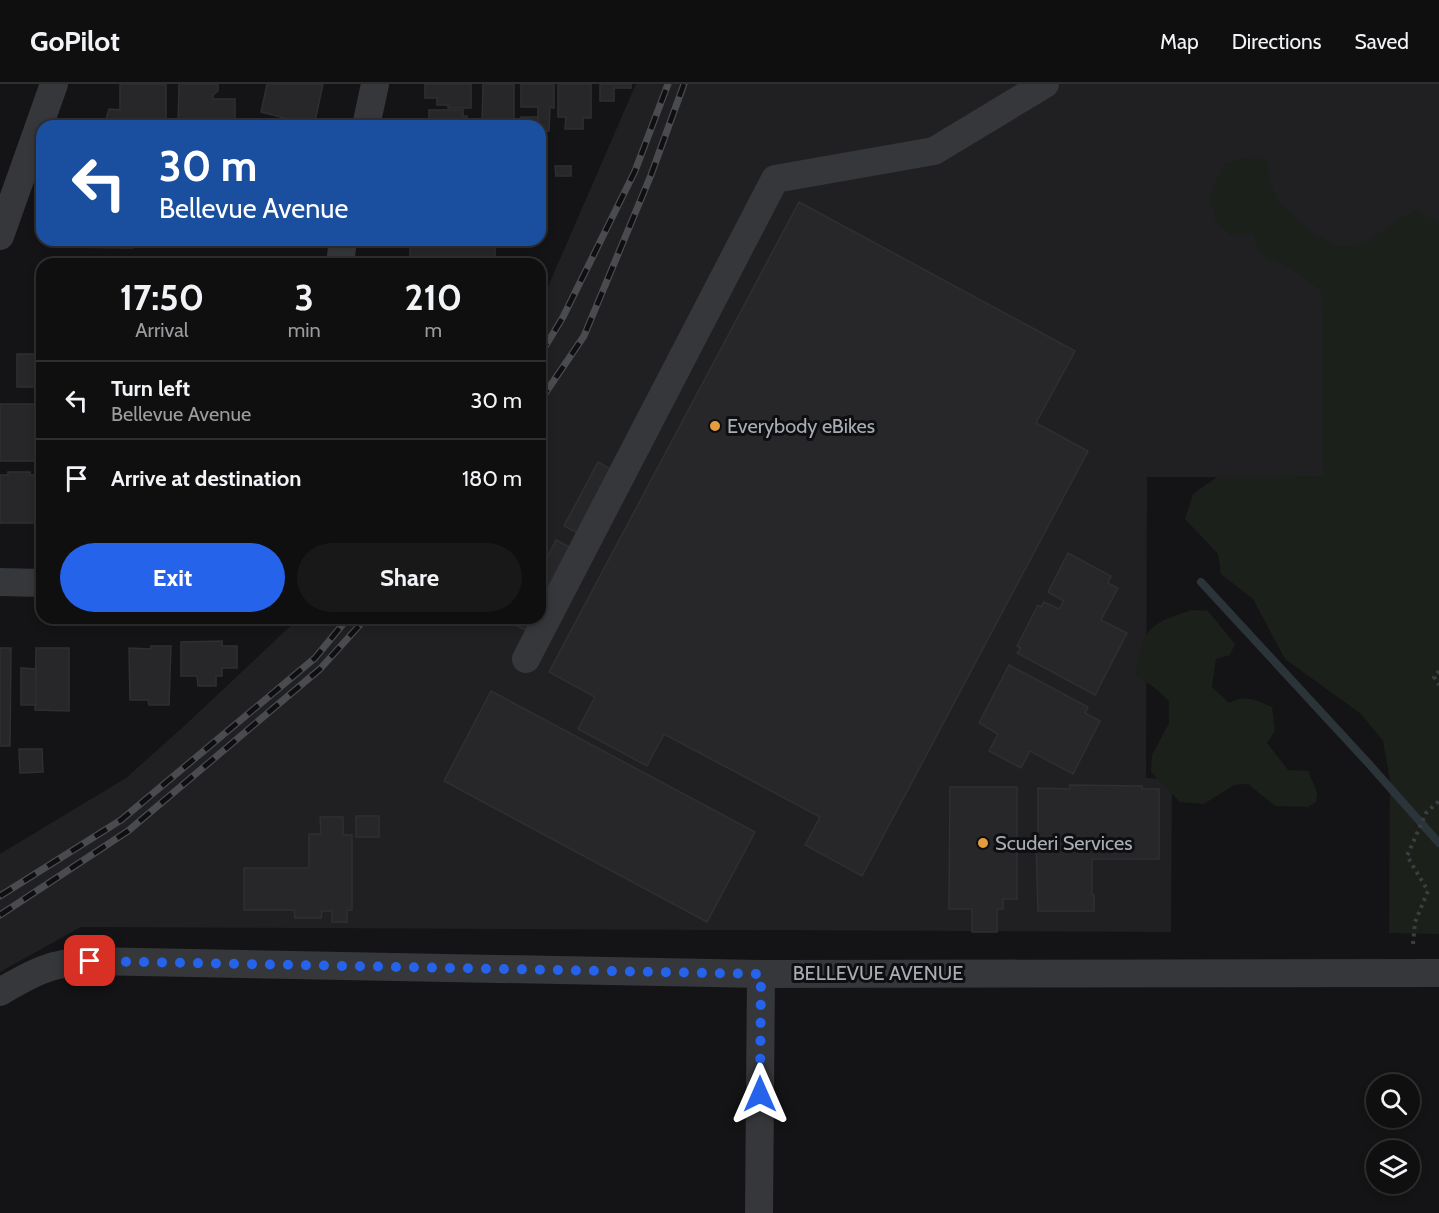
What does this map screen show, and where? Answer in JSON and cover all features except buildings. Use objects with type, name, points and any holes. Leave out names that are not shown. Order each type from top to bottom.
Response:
[{"type":"street","points":[[41,120],[54,84]]},
{"type":"street","points":[[367,120],[375,84]]},
{"type":"street","points":[[546,621],[775,179],[934,151],[1044,84]]},
{"type":"street","points":[[0,236],[36,135]]},
{"type":"street","points":[[0,582],[36,583]]},
{"type":"street","points":[[526,660],[545,624]]},
{"type":"street","name":"BELLEVUE AVENUE","points":[[0,992],[36,971],[66,962],[90,961],[761,974],[1439,973]]},
{"type":"street","points":[[759,1213],[761,974]]},
{"type":"path","points":[[1439,671],[1434,677],[1439,685]]},
{"type":"path","points":[[1413,944],[1415,922],[1428,891],[1407,856],[1426,813],[1439,801]]},
{"type":"shaded area","points":[[636,84],[1439,84],[1439,280],[1323,313],[1323,477],[1147,477],[1146,778],[1172,779],[1171,932],[81,927],[0,972],[0,854],[126,778],[293,624],[546,624],[546,291]]},
{"type":"shaded area","points":[[1251,156],[1267,161],[1269,180],[1278,201],[1312,233],[1340,247],[1364,243],[1416,209],[1439,224],[1439,934],[1389,933],[1390,780],[1383,741],[1361,714],[1285,659],[1253,599],[1221,574],[1218,554],[1185,519],[1193,494],[1217,477],[1323,476],[1323,313],[1320,290],[1292,269],[1265,256],[1259,249],[1253,233],[1241,236],[1230,234],[1216,221],[1209,197],[1224,164]]},
{"type":"shaded area","points":[[1191,610],[1208,611],[1235,644],[1230,655],[1216,659],[1212,687],[1229,703],[1246,698],[1272,707],[1275,731],[1267,743],[1288,770],[1308,771],[1317,792],[1316,802],[1308,807],[1275,806],[1248,784],[1234,785],[1204,804],[1180,802],[1151,772],[1152,755],[1169,723],[1169,701],[1155,688],[1136,676],[1141,648],[1149,631],[1156,625]]},
{"type":"waterway","points":[[1201,582],[1439,843]]},
{"type":"railway","points":[[546,345],[563,317],[635,171],[668,84]]},
{"type":"railway","points":[[546,392],[584,336],[651,175],[684,84]]},
{"type":"railway","points":[[0,896],[121,820],[315,658],[343,624]]},
{"type":"railway","points":[[0,915],[128,831],[320,669],[361,624]]},
{"type":"place","name":"Everybody eBikes","points":[[715,426]]},
{"type":"place","name":"Scuderi Services","points":[[983,843]]},
{"type":"route","points":[[90,961],[761,974],[760,1094]]}]
